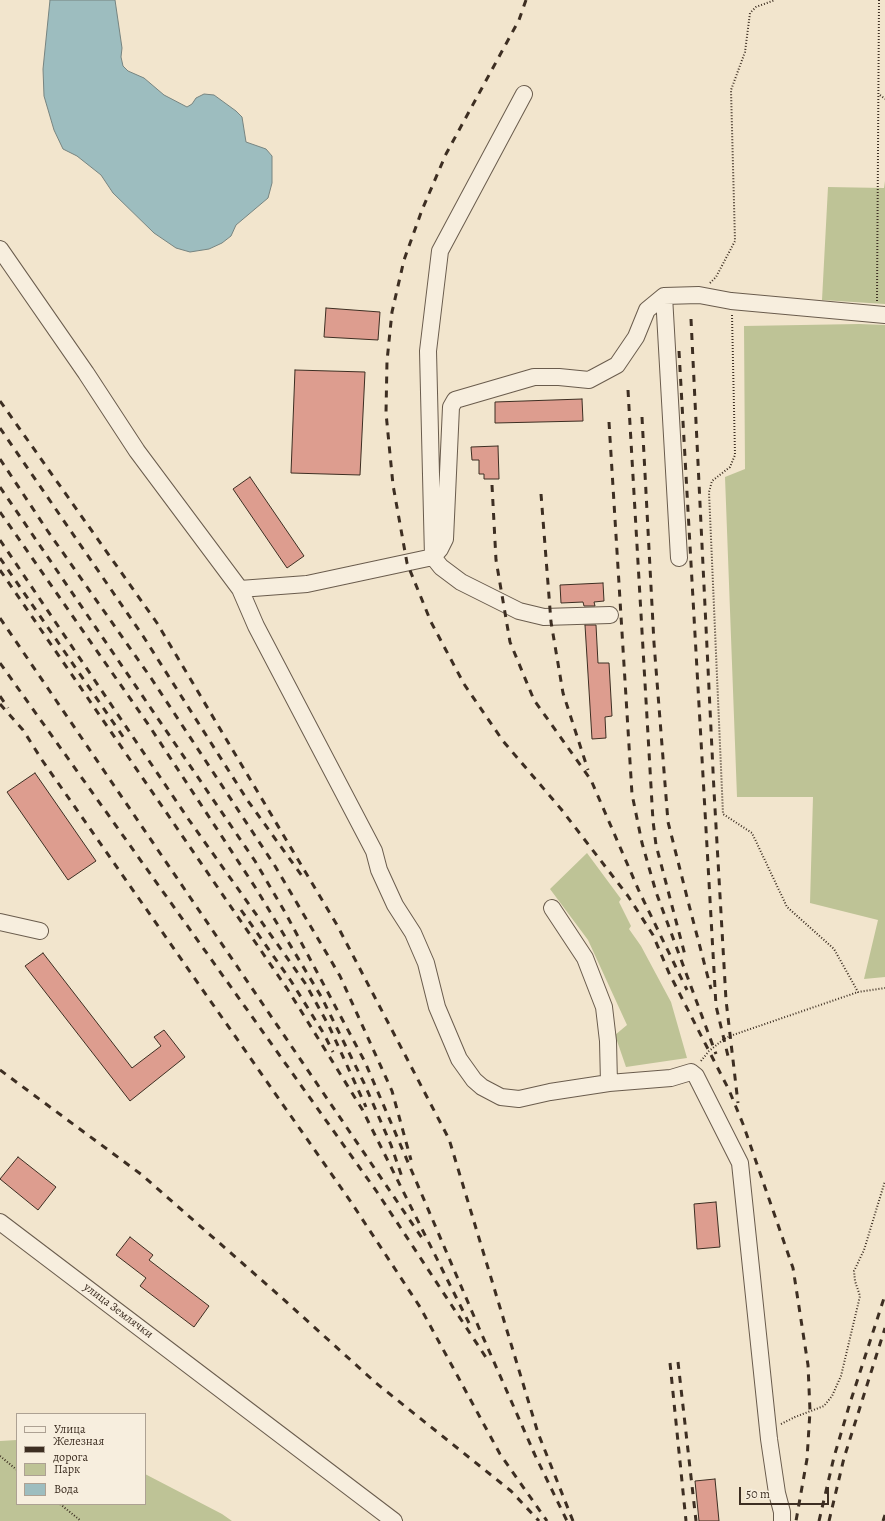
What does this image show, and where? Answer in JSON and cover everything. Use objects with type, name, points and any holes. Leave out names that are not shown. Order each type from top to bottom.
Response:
[{"type":"street","points":[[524,94],[440,251],[428,351],[433,557],[442,567],[461,582],[519,611],[544,617],[610,615]]},
{"type":"street","points":[[0,249],[86,373],[137,451],[240,589],[256,626],[374,851],[379,870],[395,905],[413,933],[426,964],[437,1007],[459,1059],[474,1080],[482,1087],[501,1097],[519,1099],[550,1092],[609,1083],[671,1078],[691,1072],[696,1076],[740,1163],[769,1439],[777,1493],[782,1512],[782,1521]]},
{"type":"street","points":[[240,589],[307,584],[433,557],[445,540],[451,407],[455,400],[534,377],[559,377],[589,380],[617,365],[636,337],[647,310],[664,296],[699,295],[731,301],[881,314]]},
{"type":"street","points":[[664,296],[679,558]]},
{"type":"street","points":[[552,908],[585,958],[604,1007],[608,1041],[609,1083]]},
{"type":"street","points":[[0,922],[40,932]]},
{"type":"street","name":"улица Землячки","points":[[0,1222],[394,1521]]},
{"type":"path","points":[[699,295],[716,277],[735,241],[731,90],[745,52],[750,13],[756,7],[775,0]]},
{"type":"path","points":[[879,0],[881,314]]},
{"type":"path","points":[[879,94],[885,99]]},
{"type":"path","points":[[731,301],[735,455],[730,467],[712,481],[709,492],[723,814],[752,833],[787,907],[834,949],[858,992]]},
{"type":"path","points":[[691,1072],[709,1051],[724,1039],[858,992],[885,988]]},
{"type":"path","points":[[769,1439],[780,1425],[795,1417],[824,1406],[832,1396],[841,1376],[860,1296],[855,1282],[854,1271],[864,1250],[885,1181]]},
{"type":"path","points":[[0,1456],[16,1469]]},
{"type":"path","points":[[61,1505],[81,1521]]},
{"type":"green space","points":[[885,181],[885,304],[822,300],[828,187],[884,188]]},
{"type":"green space","points":[[885,325],[885,977],[864,979],[878,920],[810,903],[813,797],[737,797],[725,477],[745,469],[744,326]]},
{"type":"green space","points":[[587,853],[621,899],[619,902],[631,926],[629,929],[641,946],[671,1002],[687,1058],[626,1067],[615,1035],[627,1025],[588,940],[550,889]]},
{"type":"green space","points":[[16,1440],[16,1505],[146,1505],[146,1475],[222,1514],[232,1521],[0,1521],[0,1441]]},
{"type":"water","points":[[50,0],[115,0],[122,48],[121,57],[123,66],[128,71],[144,78],[164,95],[187,107],[192,104],[196,98],[204,94],[214,95],[242,117],[246,142],[266,149],[272,156],[272,183],[268,198],[236,225],[231,236],[222,243],[209,249],[190,252],[176,248],[154,233],[113,193],[101,175],[77,156],[63,149],[54,130],[44,96],[43,69]]},
{"type":"building","points":[[326,308],[380,312],[378,340],[324,337]]},
{"type":"building","points":[[295,370],[365,372],[360,475],[291,473]]},
{"type":"building","points":[[582,399],[583,421],[495,423],[495,402]]},
{"type":"building","points":[[498,446],[499,479],[484,479],[484,474],[479,474],[479,460],[472,460],[471,447]]},
{"type":"building","points":[[250,477],[304,556],[287,568],[233,489]]},
{"type":"building","points":[[603,583],[604,601],[594,602],[595,606],[584,606],[583,602],[561,603],[560,585]]},
{"type":"building","points":[[585,625],[596,625],[598,663],[609,663],[612,716],[605,717],[606,738],[592,739]]},
{"type":"building","points":[[35,773],[96,861],[68,880],[7,792]]},
{"type":"building","points":[[43,953],[132,1068],[161,1046],[154,1037],[164,1030],[185,1057],[130,1101],[25,966]]},
{"type":"building","points":[[18,1157],[56,1187],[38,1210],[0,1179]]},
{"type":"building","points":[[716,1202],[720,1247],[697,1249],[694,1204]]},
{"type":"building","points":[[130,1237],[153,1255],[149,1260],[209,1306],[194,1327],[140,1286],[146,1278],[116,1255]]},
{"type":"building","points":[[715,1479],[719,1521],[699,1521],[695,1481]]},
{"type":"railway","points":[[526,0],[519,20],[446,154],[422,210],[404,260],[392,312],[387,361],[386,413],[393,485],[407,563],[431,622],[464,684],[503,741],[561,809],[628,896],[653,935],[669,973],[729,1090],[743,1124],[793,1268],[808,1365],[810,1411],[807,1459],[796,1521]]},
{"type":"railway","points":[[691,319],[714,791],[726,1000],[738,1103]]},
{"type":"railway","points":[[679,351],[716,1006],[728,1056]]},
{"type":"railway","points":[[628,390],[653,821],[656,845],[686,959]]},
{"type":"railway","points":[[0,401],[157,623],[337,925],[449,1139],[538,1433],[573,1521]]},
{"type":"railway","points":[[642,417],[654,643],[668,822],[711,989]]},
{"type":"railway","points":[[609,422],[632,794],[642,843],[656,892],[716,1054]]},
{"type":"railway","points":[[0,428],[143,636],[248,801],[302,876]]},
{"type":"railway","points":[[0,459],[47,530],[151,678],[275,866],[340,976],[392,1091],[411,1160]]},
{"type":"railway","points":[[492,485],[496,560],[510,642],[534,700],[591,780],[639,891],[687,990]]},
{"type":"railway","points":[[0,487],[255,861],[286,914],[365,1062],[535,1455]]},
{"type":"railway","points":[[541,494],[551,622],[563,693],[588,770]]},
{"type":"railway","points":[[0,512],[150,727],[257,890],[322,998],[364,1083],[391,1145],[403,1180]]},
{"type":"railway","points":[[0,540],[189,820],[305,983],[329,1026],[366,1107]]},
{"type":"railway","points":[[0,558],[126,741]]},
{"type":"railway","points":[[0,570],[288,990],[362,1109],[469,1323]]},
{"type":"railway","points":[[0,618],[424,1241]]},
{"type":"railway","points":[[0,663],[377,1192],[487,1359]]},
{"type":"railway","points":[[0,696],[8,708]]},
{"type":"railway","points":[[0,704],[23,730],[42,760],[351,1202],[420,1307],[500,1454],[547,1521]]},
{"type":"railway","points":[[241,910],[291,981],[324,1034],[333,1052]]},
{"type":"railway","points":[[0,1070],[142,1175],[376,1383],[511,1491],[539,1521]]},
{"type":"railway","points":[[819,1521],[834,1457],[885,1295]]},
{"type":"railway","points":[[829,1521],[844,1458],[885,1328]]},
{"type":"railway","points":[[678,1362],[696,1521]]},
{"type":"railway","points":[[670,1363],[686,1521]]},
{"type":"railway","points":[[533,1451],[567,1521]]},
{"type":"railway","points":[[883,1521],[885,1515]]}]
